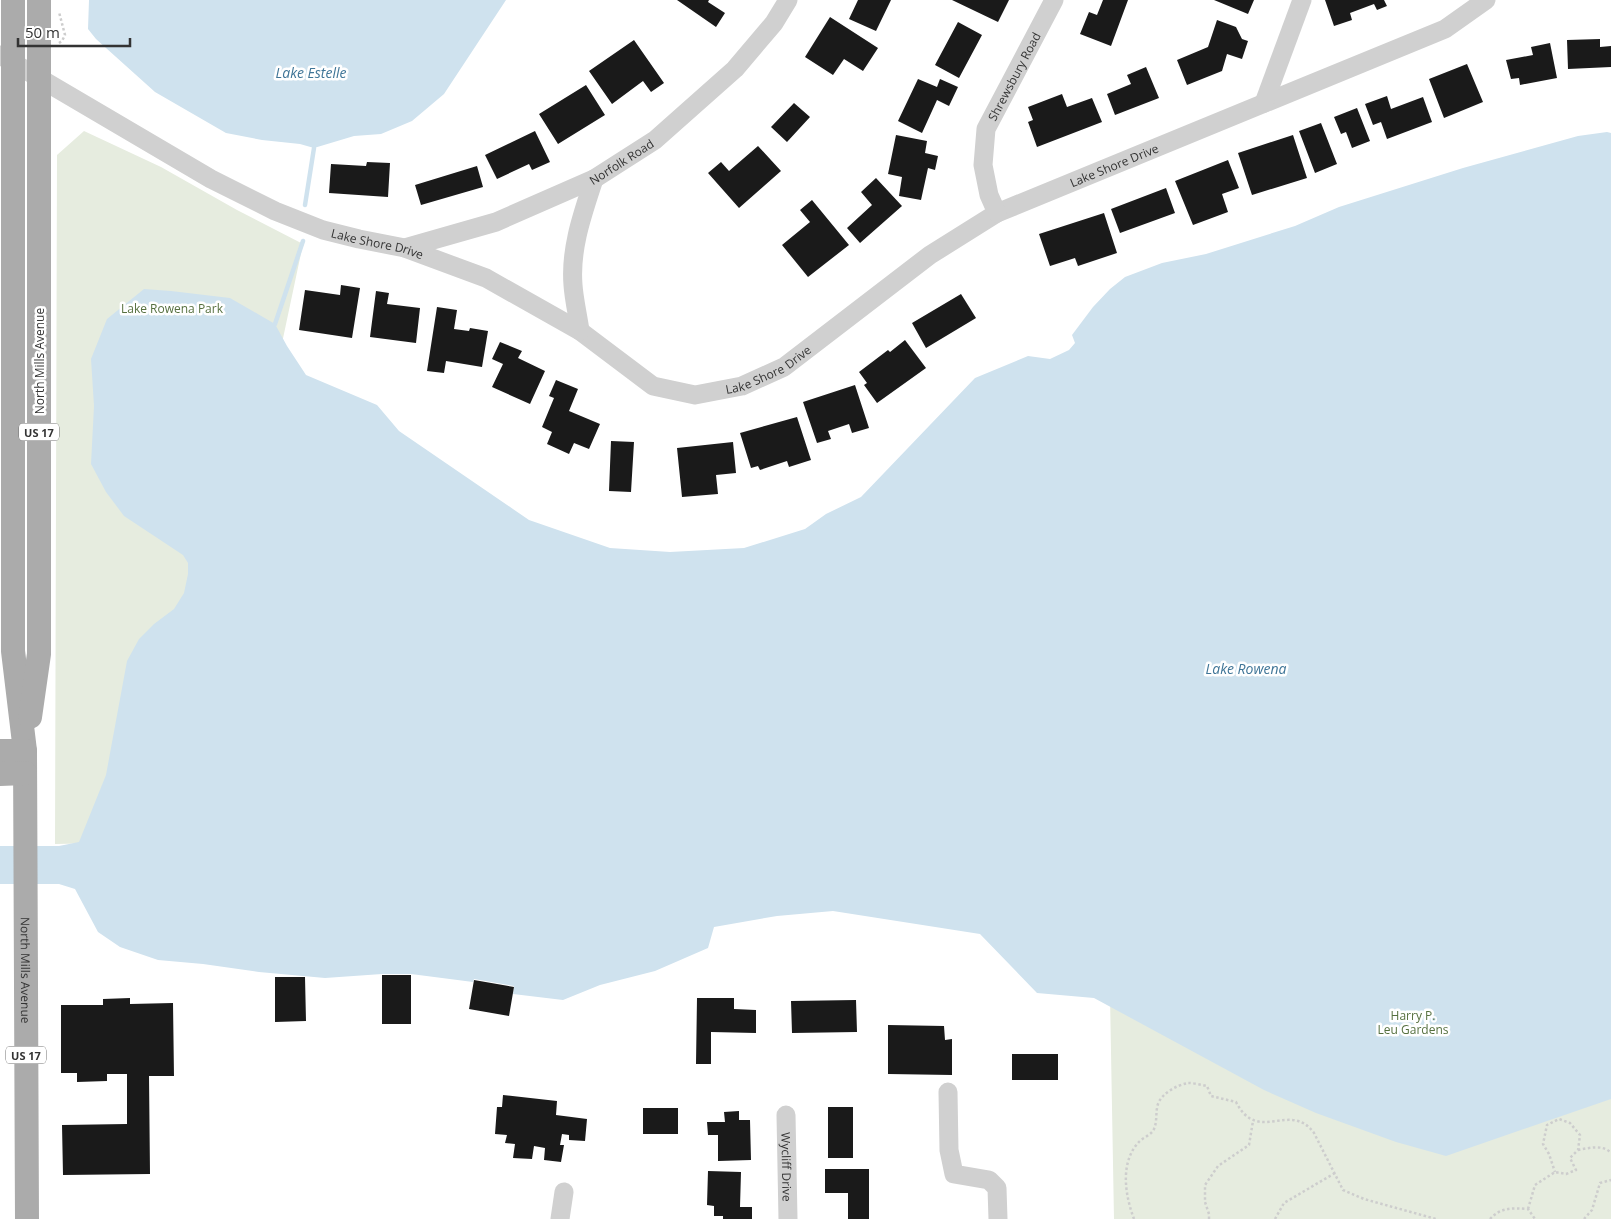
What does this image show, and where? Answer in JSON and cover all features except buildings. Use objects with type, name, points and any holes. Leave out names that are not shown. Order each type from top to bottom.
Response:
[{"type":"main road","name":"North Mills Avenue","points":[[13,0],[7,58],[13,651],[25,762],[27,1219]]},
{"type":"main road","name":"North Mills Avenue","points":[[25,762],[38,654],[39,0]]},
{"type":"main road","points":[[0,751],[25,762]]},
{"type":"main road","points":[[0,774],[25,762]]},
{"type":"street","name":"Norfolk Road","points":[[405,248],[496,222],[594,179],[655,140],[735,69],[774,22],[788,0]]},
{"type":"street","name":"Shrewsbury Road","points":[[997,213],[989,195],[983,164],[986,130],[1054,0]]},
{"type":"street","points":[[1264,103],[1302,0]]},
{"type":"street","name":"Lake Shore Drive","points":[[7,58],[211,180],[275,211],[323,230],[405,248],[486,278],[580,331],[653,386],[695,395],[742,386],[784,367],[930,254],[997,213],[1445,30],[1486,0]]},
{"type":"street","points":[[580,331],[573,285],[573,252],[580,219],[594,179]]},
{"type":"street","points":[[948,1092],[949,1150],[954,1174],[989,1180],[997,1188],[998,1219]]},
{"type":"street","name":"Wycliff Drive","points":[[786,1115],[788,1219]]},
{"type":"street","points":[[560,1219],[564,1192]]},
{"type":"path","points":[[1134,1219],[1129,1206],[1125,1182],[1129,1154],[1139,1140],[1152,1132],[1156,1123],[1158,1104],[1170,1089],[1189,1083],[1208,1086],[1211,1096],[1236,1102],[1240,1110],[1253,1121],[1296,1120],[1308,1125],[1343,1190],[1364,1199],[1436,1219]]},
{"type":"path","points":[[1555,1172],[1549,1154],[1543,1144],[1547,1125],[1559,1119],[1570,1123],[1580,1134],[1578,1150]]},
{"type":"path","points":[[1208,1219],[1210,1214],[1205,1202],[1205,1184],[1218,1166],[1248,1145],[1253,1121]]},
{"type":"path","points":[[1528,1209],[1535,1184],[1555,1172],[1566,1174],[1576,1170],[1570,1158],[1578,1150],[1595,1147],[1608,1149],[1611,1153]]},
{"type":"path","points":[[1275,1219],[1284,1203],[1335,1173]]},
{"type":"path","points":[[1584,1219],[1592,1210],[1600,1182],[1611,1180]]},
{"type":"path","points":[[1490,1219],[1498,1211],[1516,1208],[1528,1209],[1536,1219]]},
{"type":"green space","name":"Lake Rowena Park","points":[[84,131],[161,167],[237,210],[303,244],[278,362],[158,842],[55,844],[57,155]]},
{"type":"green space","name":"Harry P. Leu Gardens","points":[[1611,822],[1611,1219],[1114,1219],[1107,828]]},
{"type":"water","name":"Lake Estelle","points":[[89,0],[506,0],[444,94],[412,121],[381,134],[354,136],[314,148],[300,144],[262,140],[226,133],[155,92],[96,39],[88,29]]},
{"type":"water","name":"Lake Rowena","points":[[1611,133],[1611,1099],[1446,1156],[1396,1142],[1316,1113],[1264,1090],[1094,998],[1037,993],[980,934],[833,911],[777,916],[714,927],[708,948],[655,971],[600,985],[563,1000],[513,994],[514,986],[474,979],[473,982],[411,974],[325,978],[158,960],[120,947],[98,932],[75,889],[59,884],[0,884],[0,846],[59,846],[79,842],[106,775],[127,661],[139,639],[154,624],[174,609],[184,593],[188,563],[183,555],[124,516],[106,492],[91,464],[94,406],[91,359],[107,319],[144,289],[230,298],[275,324],[306,375],[377,405],[399,431],[529,520],[610,548],[670,552],[744,548],[805,529],[826,514],[861,497],[975,378],[1028,356],[1050,359],[1069,350],[1075,343],[1072,335],[1093,307],[1110,289],[1125,277],[1162,263],[1206,254],[1295,226],[1339,207],[1463,168],[1578,136]]},
{"type":"waterway","points":[[305,205],[314,148]]},
{"type":"waterway","points":[[275,324],[303,241]]}]
